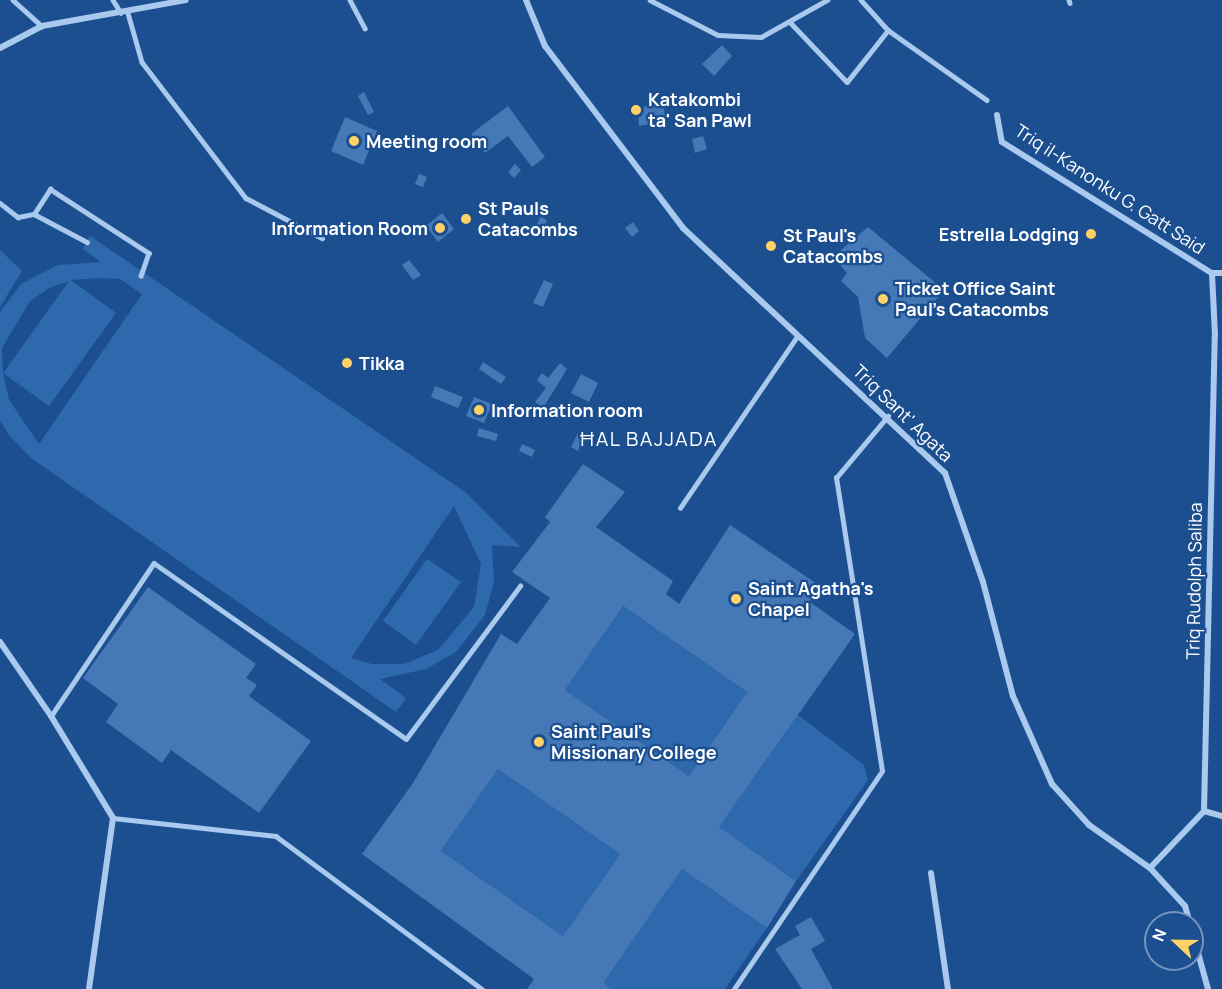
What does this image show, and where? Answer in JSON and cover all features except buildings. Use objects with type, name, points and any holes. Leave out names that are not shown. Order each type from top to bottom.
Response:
[{"type":"street","points":[[0,48],[42,26],[186,0]]},
{"type":"street","name":"Triq Sant' Agata","points":[[526,0],[545,46],[683,228],[796,338],[888,416],[945,473],[983,582],[1013,696],[1052,784],[1089,825],[1150,868],[1185,906],[1186,911]]},
{"type":"street","name":"Triq il-Kanonku G. Gatt Said","points":[[997,115],[1002,142],[1212,273],[1222,273]]},
{"type":"street","name":"Triq Rudolph Saliba","points":[[1204,811],[1218,335],[1212,273]]},
{"type":"street","points":[[0,642],[51,716],[113,818],[89,989]]},
{"type":"street","points":[[1150,868],[1204,811],[1222,816]]},
{"type":"street","points":[[931,873],[948,989]]},
{"type":"street","points":[[1203,971],[1208,989]]},
{"type":"lane","points":[[13,0],[42,26]]},
{"type":"lane","points":[[113,0],[124,13],[142,62],[246,198],[322,238]]},
{"type":"lane","points":[[350,0],[365,28]]},
{"type":"lane","points":[[650,0],[718,35],[761,37],[791,23],[827,0]]},
{"type":"lane","points":[[861,0],[888,30],[987,100]]},
{"type":"lane","points":[[791,23],[847,82],[888,30]]},
{"type":"lane","points":[[34,214],[50,189],[149,253],[141,276]]},
{"type":"lane","points":[[0,203],[18,217],[34,214],[87,242]]},
{"type":"lane","points":[[680,508],[796,338]]},
{"type":"lane","points":[[734,989],[882,771],[836,478],[888,416]]},
{"type":"lane","points":[[51,716],[154,563],[406,739],[520,586]]},
{"type":"lane","points":[[113,818],[276,836],[482,989]]},
{"type":"shaded area","points":[[90,236],[465,492],[521,547],[492,545],[494,582],[485,615],[456,652],[426,669],[380,679],[406,698],[396,712],[31,458],[8,434],[0,420],[0,312],[21,284],[58,265],[101,262],[83,249]],"holes":[[[120,279],[142,294],[39,444],[9,400],[3,373],[49,406],[116,313],[71,280]],[[69,281],[4,372],[3,372],[2,348],[30,301],[49,288]],[[454,506],[481,564],[474,607],[438,650],[404,664],[372,664],[351,658]]]},
{"type":"shaded area","points":[[0,250],[22,271],[0,307]]},
{"type":"shaded area","points":[[427,559],[461,582],[416,645],[383,621]]},
{"type":"shaded area","points":[[623,606],[747,692],[689,776],[565,690]]},
{"type":"shaded area","points":[[798,715],[864,765],[868,780],[796,881],[719,827]]},
{"type":"shaded area","points":[[498,769],[620,854],[563,936],[441,851]]},
{"type":"shaded area","points":[[682,869],[767,928],[725,989],[608,989],[604,982]]},
{"type":"place","name":"Katakombi ta' San Pawl","points":[[636,110]]},
{"type":"place","name":"Meeting room","points":[[354,141]]},
{"type":"place","name":"St Pauls Catacombs","points":[[466,219]]},
{"type":"place","name":"Information Room","points":[[440,228]]},
{"type":"place","name":"Estrella Lodging","points":[[1091,234]]},
{"type":"place","name":"St Paul's Catacombs","points":[[771,246]]},
{"type":"place","name":"Ticket Office Saint Paul's Catacombs","points":[[883,299]]},
{"type":"place","name":"Tikka","points":[[347,363]]},
{"type":"place","name":"Information room","points":[[479,410]]},
{"type":"place","name":"Saint Agatha's Chapel","points":[[736,599]]},
{"type":"place","name":"Saint Paul's Missionary College","points":[[539,742]]},
{"type":"district","name":"ĦAL BAJJADA","points":[[649,438]]}]
